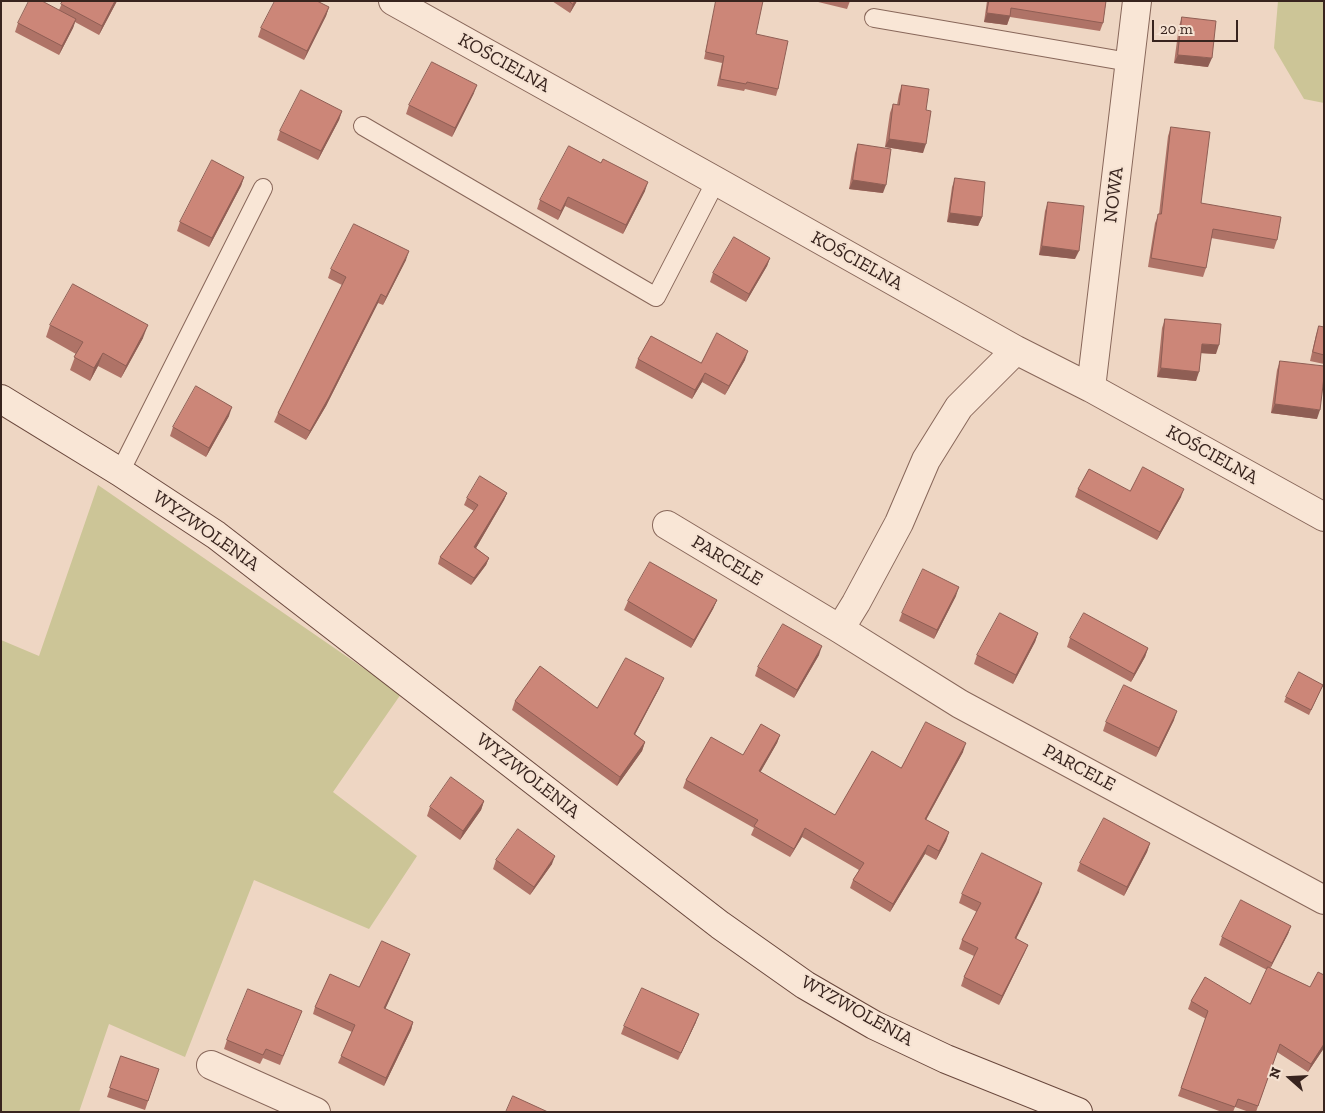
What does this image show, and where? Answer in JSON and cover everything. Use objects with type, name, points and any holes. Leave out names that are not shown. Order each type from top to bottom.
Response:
[{"type":"street","name":"KOŚCIELNA","points":[[393,1],[1016,350],[1091,388],[1324,517]]},
{"type":"street","name":"NOWA","points":[[1091,388],[1137,1]]},
{"type":"street","points":[[840,629],[899,523],[926,460],[959,407],[1016,350]]},
{"type":"street","name":"WYZWOLENIA","points":[[1,398],[120,472],[216,535],[720,925],[806,985],[874,1025],[937,1055],[1078,1112]]},
{"type":"street","name":"PARCELE","points":[[667,525],[960,704],[1324,900]]},
{"type":"street","points":[[212,1065],[316,1112]]},
{"type":"lane","points":[[874,18],[1129,62]]},
{"type":"lane","points":[[363,126],[656,297],[716,181]]},
{"type":"lane","points":[[120,472],[264,188]]},
{"type":"shaded area","points":[[1278,1],[1324,1],[1324,103],[1304,99],[1274,48]]},
{"type":"shaded area","points":[[98,485],[401,694],[333,792],[417,856],[369,929],[254,880],[185,1057],[109,1024],[79,1112],[1,1112],[1,640],[39,656]]},
{"type":"building","points":[[29,1],[42,1],[76,19],[62,46],[18,23]]},
{"type":"building","points":[[63,1],[115,1],[102,26],[61,4]]},
{"type":"building","points":[[275,1],[317,1],[329,7],[307,51],[261,28]]},
{"type":"building","points":[[716,1],[763,1],[756,34],[788,41],[778,89],[747,82],[746,84],[720,79],[724,56],[706,52]]},
{"type":"building","points":[[989,1],[1106,1],[1103,23],[1011,8],[1010,16],[987,13]]},
{"type":"building","points":[[1182,17],[1216,21],[1212,58],[1178,55]]},
{"type":"building","points":[[432,62],[477,85],[455,128],[409,105]]},
{"type":"building","points":[[902,85],[929,89],[926,110],[931,111],[926,144],[889,139],[893,104],[899,105]]},
{"type":"building","points":[[301,90],[342,111],[321,151],[280,131]]},
{"type":"building","points":[[1171,127],[1210,132],[1201,203],[1281,217],[1277,240],[1213,229],[1206,268],[1151,258],[1158,214],[1161,214]]},
{"type":"building","points":[[858,144],[891,149],[886,185],[853,180]]},
{"type":"building","points":[[569,146],[601,163],[603,159],[648,182],[626,225],[568,197],[561,211],[540,200]]},
{"type":"building","points":[[212,160],[244,177],[212,238],[180,222]]},
{"type":"building","points":[[955,178],[985,182],[982,217],[950,213]]},
{"type":"building","points":[[1048,202],[1084,206],[1079,251],[1042,246]]},
{"type":"building","points":[[354,224],[409,251],[386,297],[381,294],[310,431],[278,413],[346,277],[331,269]]},
{"type":"building","points":[[734,237],[770,258],[749,294],[713,273]]},
{"type":"building","points":[[73,284],[148,325],[126,366],[103,353],[94,368],[74,357],[83,342],[50,325]]},
{"type":"building","points":[[1165,319],[1221,324],[1219,345],[1202,344],[1199,372],[1161,368]]},
{"type":"building","points":[[1319,326],[1324,327],[1324,355],[1313,352]]},
{"type":"building","points":[[717,333],[748,351],[729,386],[705,373],[695,390],[638,359],[651,336],[701,363]]},
{"type":"building","points":[[1280,361],[1324,366],[1320,410],[1275,404]]},
{"type":"building","points":[[196,386],[232,407],[209,448],[173,427]]},
{"type":"building","points":[[1143,467],[1184,489],[1160,532],[1078,489],[1089,469],[1130,491]]},
{"type":"building","points":[[480,476],[507,493],[474,547],[489,558],[474,578],[440,557],[478,505],[467,498]]},
{"type":"building","points":[[650,562],[717,600],[694,640],[628,601]]},
{"type":"building","points":[[923,569],[959,587],[937,630],[902,613]]},
{"type":"building","points":[[1000,613],[1038,633],[1016,675],[977,655]]},
{"type":"building","points":[[1084,613],[1148,648],[1134,674],[1070,638]]},
{"type":"building","points":[[783,624],[822,646],[797,690],[758,667]]},
{"type":"building","points":[[626,658],[664,678],[634,734],[645,742],[620,777],[515,701],[540,666],[597,708]]},
{"type":"building","points":[[1299,672],[1323,685],[1311,710],[1286,697]]},
{"type":"building","points":[[1124,685],[1177,711],[1159,748],[1106,722]]},
{"type":"building","points":[[926,722],[966,743],[925,819],[949,832],[939,851],[928,845],[893,904],[853,880],[864,863],[805,828],[794,849],[754,826],[758,820],[686,780],[711,737],[743,755],[761,724],[780,735],[759,771],[835,815],[872,751],[901,768]]},
{"type":"building","points":[[451,777],[484,801],[463,831],[430,807]]},
{"type":"building","points":[[1104,818],[1150,843],[1127,887],[1080,863]]},
{"type":"building","points":[[518,829],[555,856],[534,887],[496,860]]},
{"type":"building","points":[[982,853],[1042,883],[1015,938],[1028,945],[1002,996],[964,977],[978,948],[962,940],[981,903],[962,894]]},
{"type":"building","points":[[1241,900],[1291,926],[1272,963],[1222,937]]},
{"type":"building","points":[[382,941],[410,954],[384,1008],[413,1022],[386,1078],[341,1056],[355,1025],[315,1007],[330,974],[359,987]]},
{"type":"building","points":[[1268,967],[1310,987],[1318,972],[1324,975],[1324,1044],[1311,1064],[1280,1044],[1258,1106],[1238,1099],[1235,1107],[1181,1088],[1208,1011],[1191,1001],[1205,977],[1250,1004]]},
{"type":"building","points":[[642,988],[699,1014],[681,1053],[624,1026]]},
{"type":"building","points":[[248,989],[302,1011],[283,1056],[266,1049],[263,1055],[227,1040]]},
{"type":"building","points":[[121,1056],[159,1069],[148,1101],[110,1088]]},
{"type":"building","points":[[513,1096],[548,1112],[506,1112]]}]
